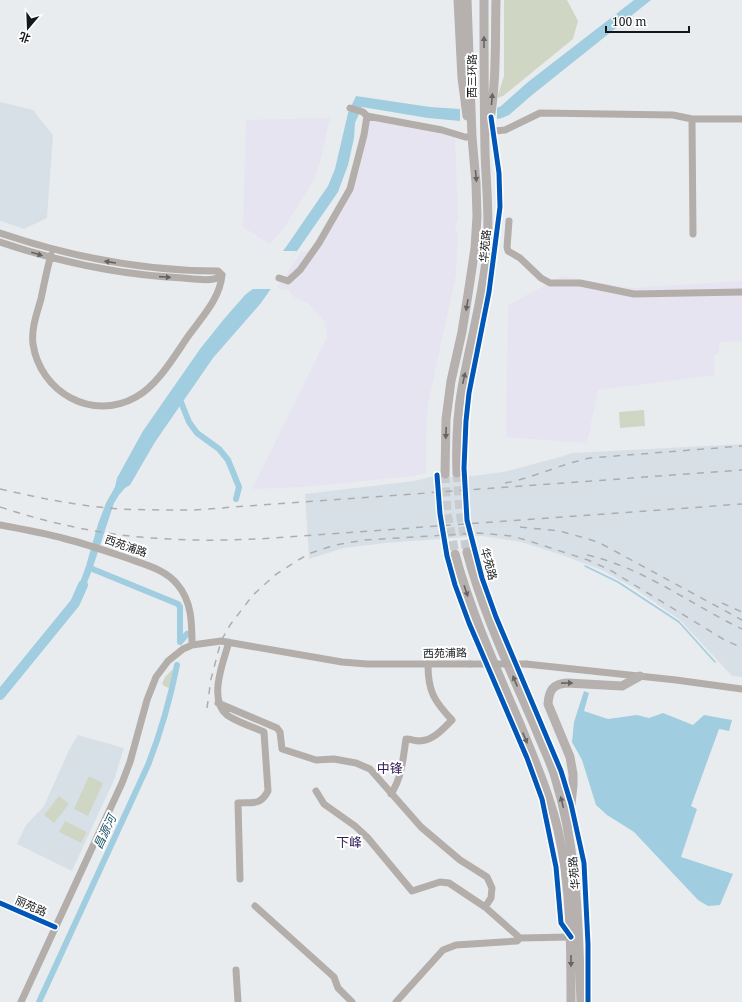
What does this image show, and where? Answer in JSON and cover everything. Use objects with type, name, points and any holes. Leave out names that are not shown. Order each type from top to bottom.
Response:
[{"type":"main road","points":[[458,0],[462,78],[467,117],[472,137]]},
{"type":"main road","name":"西三环路","points":[[467,0],[472,137]]},
{"type":"main road","name":"西三环路","points":[[484,0],[487,132]]},
{"type":"main road","points":[[487,132],[491,117],[495,76],[496,0]]},
{"type":"main road","name":"华苑路","points":[[457,473],[456,454],[462,389],[482,291],[487,250],[487,132]]},
{"type":"main road","name":"华苑路","points":[[445,474],[446,419],[451,381],[470,288],[475,248],[477,216],[472,137]]},
{"type":"main road","name":"华苑路","points":[[467,552],[474,578],[488,618],[555,776],[574,864],[578,910],[581,1002]]},
{"type":"main road","name":"华苑路","points":[[455,554],[476,620],[543,780],[558,830],[565,866],[571,937],[571,1002]]},
{"type":"main road","points":[[568,831],[573,774],[570,758],[548,704],[549,694],[553,688],[559,684],[567,682],[622,686],[640,676]]},
{"type":"street","points":[[350,108],[365,114],[442,130],[465,137],[472,137]]},
{"type":"street","points":[[487,132],[505,130],[540,113],[673,115],[692,120],[742,119]]},
{"type":"street","points":[[279,278],[288,281],[300,270],[319,243],[350,189],[364,135],[365,114]]},
{"type":"street","points":[[692,120],[693,234]]},
{"type":"street","points":[[509,221],[508,251],[520,258],[541,278],[550,283],[580,283],[634,294],[742,292]]},
{"type":"street","points":[[0,233],[53,250],[125,264],[181,270],[218,271],[222,275]]},
{"type":"street","points":[[0,242],[50,258],[104,270],[159,277],[215,279],[222,275]]},
{"type":"street","points":[[53,250],[34,327],[33,342],[36,356],[41,369],[57,389],[66,396],[79,402],[93,405],[107,406],[128,401],[149,387],[166,367],[212,303],[221,286],[222,275]]},
{"type":"street","name":"西苑浦路","points":[[0,525],[86,544],[157,569],[168,575],[178,584],[189,607],[192,625],[192,645],[221,641],[342,662],[367,664],[526,664],[742,689]]},
{"type":"street","points":[[229,642],[218,684],[218,703],[227,715],[264,732],[268,791],[260,802],[238,803],[240,879]]},
{"type":"street","points":[[21,1002],[122,783],[130,762],[147,700],[156,678],[168,661],[192,645]]},
{"type":"street","points":[[391,794],[397,784],[402,770],[406,739],[418,741],[428,740],[436,736],[452,720],[438,705],[430,689],[428,664]]},
{"type":"street","points":[[218,703],[277,728],[280,732],[282,749],[316,760],[334,759],[356,763],[370,769],[421,827],[460,860],[487,877],[492,888],[491,898],[485,906]]},
{"type":"street","points":[[316,791],[324,804],[355,826],[367,837],[412,891],[440,882],[449,884],[485,906],[520,938]]},
{"type":"street","name":"丽苑路","points":[[0,902],[55,927]]},
{"type":"street","points":[[255,906],[334,977],[338,988],[352,1002]]},
{"type":"street","points":[[396,1002],[443,950],[456,945],[517,941],[520,938],[571,937]]},
{"type":"street","points":[[236,970],[238,1002]]},
{"type":"shaded area","points":[[0,102],[33,110],[53,135],[47,218],[24,229],[0,221]]},
{"type":"shaded area","points":[[330,118],[320,163],[314,180],[284,228],[270,244],[243,227],[246,120]]},
{"type":"shaded area","points":[[376,119],[455,136],[458,218],[455,228],[458,235],[456,275],[428,404],[426,473],[414,476],[303,487],[252,489],[327,337],[324,321],[308,303],[294,297],[288,290],[277,288],[301,252],[314,251],[348,191],[366,121]]},
{"type":"shaded area","points":[[562,276],[632,288],[742,281],[742,341],[719,342],[719,353],[714,355],[715,375],[598,390],[587,443],[506,437],[508,305]]},
{"type":"shaded area","points":[[742,444],[742,677],[732,676],[680,620],[634,588],[602,570],[521,542],[482,536],[386,543],[344,548],[309,559],[305,494],[414,481],[430,477],[473,476],[503,472],[572,453]]},
{"type":"shaded area","points":[[78,735],[124,748],[114,780],[72,871],[17,844],[26,825],[44,806],[69,750]]},
{"type":"green space","points":[[504,0],[567,0],[578,21],[573,39],[503,96],[497,98],[504,76]]},
{"type":"green space","points":[[644,410],[645,426],[620,428],[619,412]]},
{"type":"green space","points":[[173,669],[169,688],[162,684],[165,677]]},
{"type":"green space","points":[[89,776],[103,783],[88,816],[74,809]]},
{"type":"green space","points":[[59,796],[69,804],[54,823],[44,815]]},
{"type":"green space","points":[[65,821],[87,832],[81,843],[59,832]]},
{"type":"water","points":[[634,0],[651,0],[509,115],[497,119],[497,108],[528,82]]},
{"type":"water","points":[[356,96],[430,107],[460,109],[460,121],[428,118],[362,107],[355,123],[354,138],[348,165],[338,192],[261,303],[213,358],[155,442],[130,485],[119,495],[114,503],[92,570],[81,598],[75,596],[106,503],[115,487],[117,478],[143,431],[200,349],[245,295],[254,288],[286,247],[328,186],[335,169],[348,113]]},
{"type":"water","points":[[584,691],[589,693],[584,711],[608,719],[637,715],[649,718],[663,713],[693,725],[704,715],[732,720],[729,731],[719,729],[691,806],[697,809],[681,857],[733,874],[720,905],[708,906],[698,900],[634,832],[607,815],[596,805],[582,760],[572,742],[574,722]]},
{"type":"pier","points":[[279,251],[297,251],[272,289],[251,289]]},
{"type":"waterway","points":[[179,397],[189,422],[197,433],[219,449],[228,460],[239,487],[236,499]]},
{"type":"waterway","points":[[585,566],[618,582],[679,622],[715,662]]},
{"type":"waterway","name":"昌源河","points":[[90,568],[178,604],[180,607],[180,642]]},
{"type":"waterway","points":[[0,695],[75,603],[83,585]]},
{"type":"waterway","name":"昌源河","points":[[180,642],[187,634]]},
{"type":"waterway","name":"昌源河","points":[[39,1002],[148,765],[165,716],[177,665]]},
{"type":"tunnel","points":[[457,473],[460,512],[467,552]]},
{"type":"tunnel","points":[[445,474],[447,513],[455,554]]},
{"type":"railway","points":[[505,483],[590,458],[742,446]]},
{"type":"railway","points":[[0,489],[29,496],[104,508],[137,510],[193,510],[742,470]]},
{"type":"railway","points":[[0,507],[63,525],[105,533],[149,538],[215,540],[259,539],[742,504]]},
{"type":"railway","points":[[520,527],[560,531],[598,542],[742,620]]},
{"type":"railway","points":[[207,708],[211,679],[221,641],[230,625],[253,595],[275,575],[311,553],[335,545],[365,540],[479,533],[511,536],[526,540],[588,560],[610,570],[723,639],[742,648]]},
{"type":"railway","points":[[587,555],[608,561],[647,578],[742,629]]},
{"type":"railway","points":[[722,603],[742,612]]},
{"type":"cycle path","points":[[491,117],[499,173],[500,207],[489,292],[469,393],[466,421],[464,468],[467,520],[482,578],[496,617],[561,771],[571,804],[584,863],[588,944],[588,1002]]},
{"type":"cycle path","points":[[437,475],[440,514],[447,556],[455,585],[469,623],[527,758],[542,799],[556,867],[561,923],[571,937]]},
{"type":"cycle path","points":[[0,903],[55,927]]},
{"type":"district","name":"中锋","points":[[390,768]]},
{"type":"district","name":"下峰","points":[[349,842]]}]
